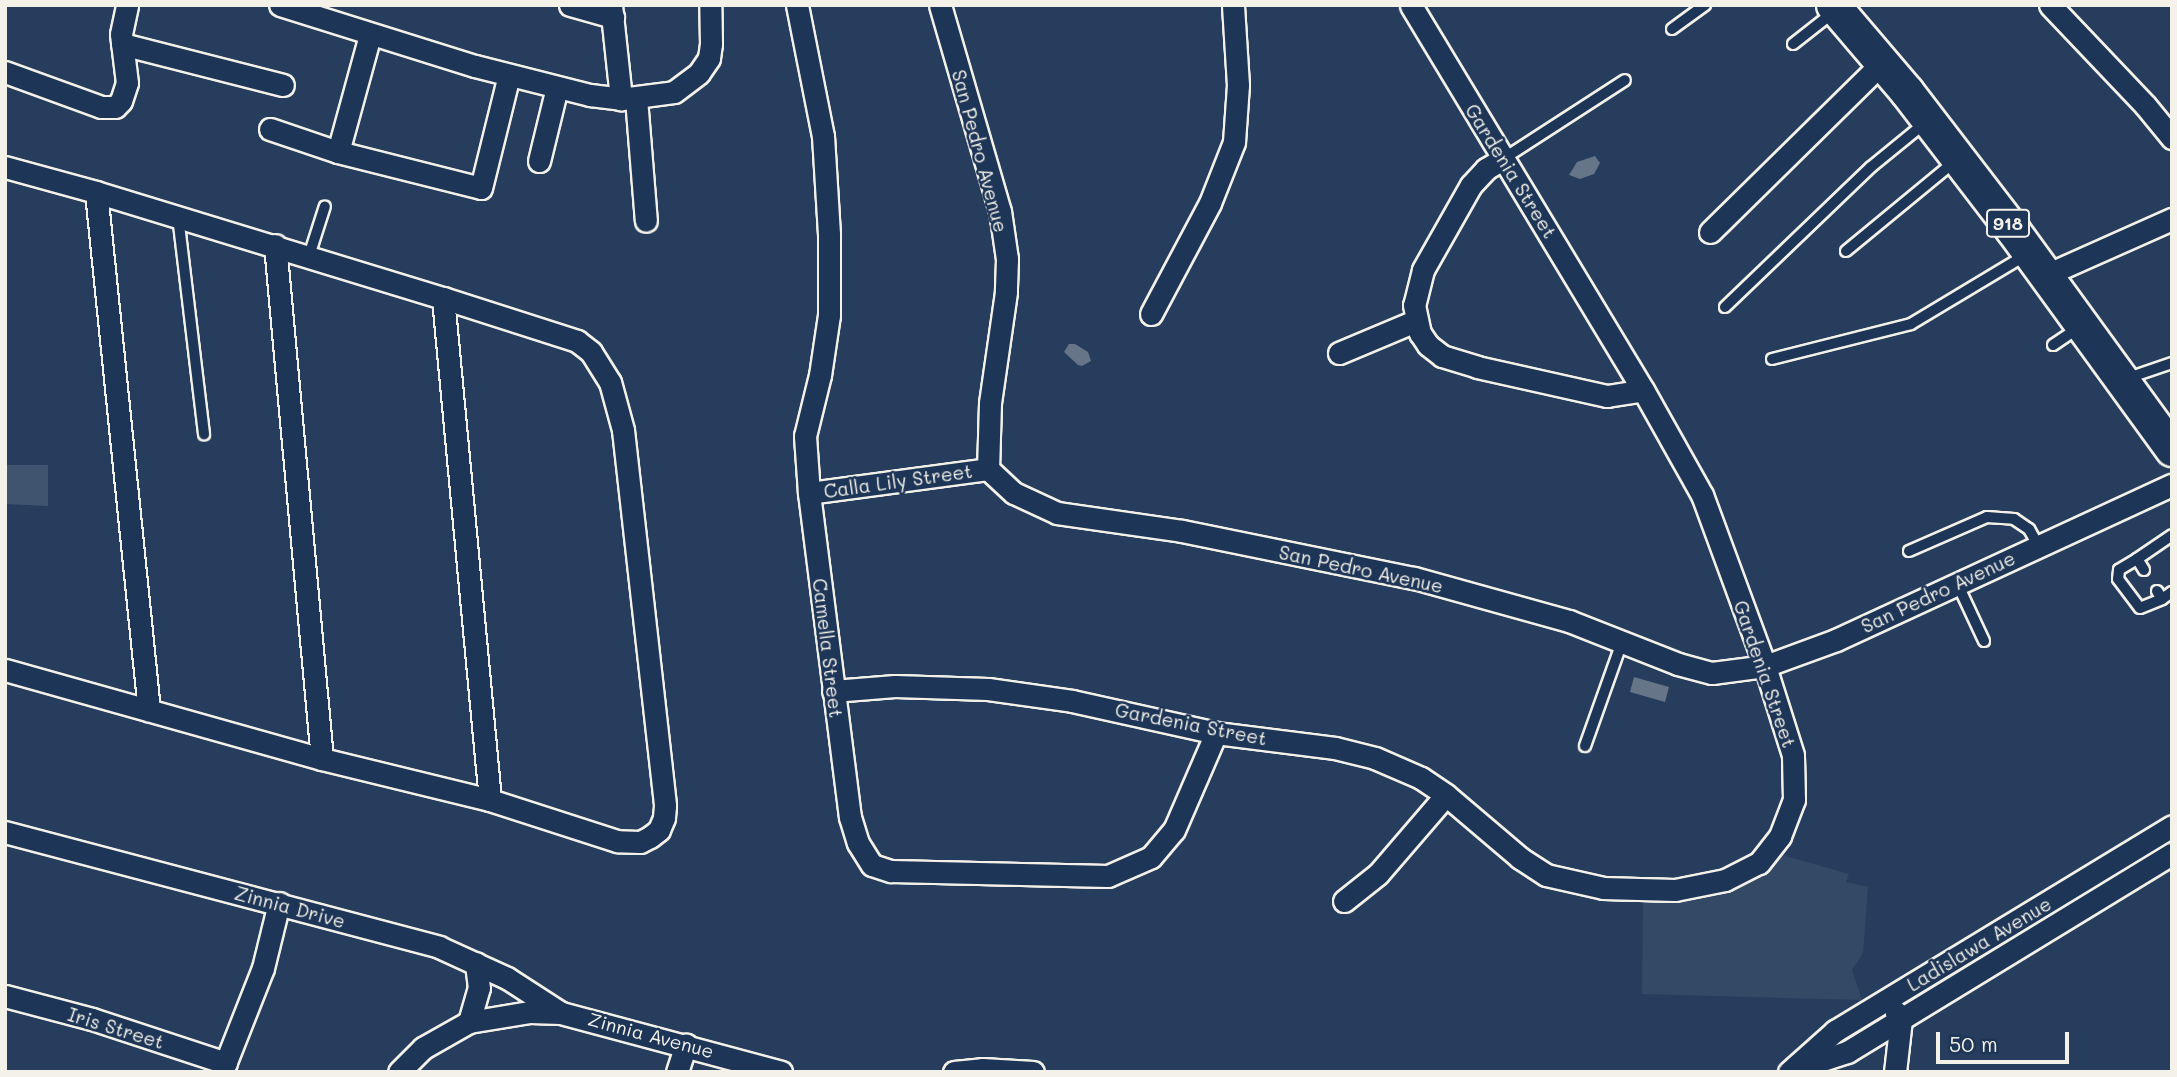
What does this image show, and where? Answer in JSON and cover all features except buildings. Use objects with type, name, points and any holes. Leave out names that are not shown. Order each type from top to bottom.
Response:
[{"type":"main road","name":"918","points":[[1835,8],[1958,158],[2172,449]]},
{"type":"street","points":[[5,72],[108,109],[121,101],[127,83],[121,44],[127,5]]},
{"type":"street","points":[[280,5],[370,35],[509,75],[557,87],[628,98],[674,92],[699,74],[709,58],[710,5]]},
{"type":"street","points":[[570,5],[612,11],[646,221]]},
{"type":"street","name":"Camella Street","points":[[797,5],[823,136],[829,234],[829,315],[820,375],[805,436],[809,493],[833,691],[854,830],[872,865],[891,872],[1108,876],[1130,869],[1151,857],[1174,831],[1216,733]]},
{"type":"street","name":"San Pedro Avenue","points":[[940,5],[1000,211],[1007,259],[1006,292],[990,402],[988,468],[1014,493],[1057,513],[1182,531],[1414,578],[1569,621],[1678,664],[1712,673],[1765,666],[1836,640],[2172,485]]},
{"type":"street","points":[[1151,314],[1210,203],[1234,142],[1238,85],[1233,5]]},
{"type":"street","name":"Gardenia Street","points":[[833,691],[895,686],[988,689],[1072,701],[1216,733],[1335,748],[1375,758],[1420,778],[1446,795],[1520,858],[1546,875],[1603,888],[1675,890],[1726,880],[1759,863],[1780,836],[1794,800],[1793,755],[1765,666],[1702,495],[1643,390],[1410,5]]},
{"type":"street","points":[[2050,5],[2145,105],[2172,138]]},
{"type":"street","points":[[338,152],[370,35]]},
{"type":"street","points":[[121,44],[283,85]]},
{"type":"street","points":[[1710,232],[1882,63]]},
{"type":"street","points":[[270,129],[338,152],[481,188],[509,75]]},
{"type":"street","points":[[539,161],[557,87]]},
{"type":"street","points":[[1503,159],[1486,169],[1471,185],[1423,271],[1415,294],[1415,321],[1428,345],[1450,360],[1607,396],[1643,390]]},
{"type":"street","points":[[5,167],[275,245],[443,298],[577,341],[591,352],[610,382],[623,430],[665,806],[659,830],[650,837],[629,842],[491,800],[322,759],[5,670]]},
{"type":"street","points":[[96,192],[149,710]]},
{"type":"street","points":[[2038,264],[2172,219]]},
{"type":"street","points":[[275,245],[322,759]]},
{"type":"street","points":[[443,298],[491,800]]},
{"type":"street","points":[[1339,353],[1415,321]]},
{"type":"street","name":"Calla Lily Street","points":[[809,493],[988,468]]},
{"type":"street","points":[[1344,901],[1378,874],[1446,795]]},
{"type":"street","name":"Ladislawa Avenue","points":[[1791,1071],[1835,1031],[2172,827]]},
{"type":"street","name":"Zinnia Drive","points":[[5,832],[415,940],[476,962],[561,1013]]},
{"type":"street","name":"Ladislawa Avenue","points":[[1791,1071],[1847,1052],[2172,853]]},
{"type":"street","points":[[2093,874],[2105,894]]},
{"type":"street","points":[[224,1067],[263,968],[279,904]]},
{"type":"street","points":[[470,1022],[479,988],[476,962]]},
{"type":"street","name":"Iris Street","points":[[5,996],[92,1019],[224,1067]]},
{"type":"street","points":[[1888,999],[1901,1019],[1895,1072]]},
{"type":"street","points":[[398,1072],[423,1048],[470,1022],[530,1012],[561,1013]]},
{"type":"street","name":"Zinnia Avenue","points":[[561,1013],[686,1044],[781,1072]]},
{"type":"street","points":[[677,1072],[686,1044]]},
{"type":"street","points":[[954,1072],[982,1069],[1034,1072]]},
{"type":"lane","points":[[1672,29],[1705,5]]},
{"type":"lane","points":[[1793,44],[1835,8]]},
{"type":"lane","points":[[1503,159],[1625,80]]},
{"type":"lane","points":[[1725,307],[1871,167],[1928,120]]},
{"type":"lane","points":[[1846,250],[1958,158]]},
{"type":"lane","points":[[309,256],[325,206]]},
{"type":"lane","points":[[178,216],[204,434]]},
{"type":"lane","points":[[1772,359],[1911,324],[2038,264]]},
{"type":"lane","points":[[2053,345],[2082,325]]},
{"type":"lane","points":[[2122,380],[2172,363]]},
{"type":"lane","points":[[1909,551],[1987,517],[2014,519],[2029,529],[2038,545]]},
{"type":"lane","points":[[2172,535],[2119,570],[2118,579],[2140,608],[2159,595],[2172,592]]},
{"type":"lane","points":[[2137,559],[2144,570]]},
{"type":"lane","points":[[1958,583],[1984,642]]},
{"type":"lane","points":[[1585,746],[1622,642]]},
{"type":"shaded area","points":[[1595,156],[1600,163],[1594,174],[1580,179],[1569,175],[1577,162]]},
{"type":"shaded area","points":[[1069,344],[1075,344],[1088,352],[1091,361],[1082,366],[1078,365],[1064,352]]},
{"type":"shaded area","points":[[5,465],[48,465],[48,506],[5,504]]},
{"type":"shaded area","points":[[1634,677],[1669,687],[1665,702],[1630,692]]},
{"type":"shaded area","points":[[1779,854],[1849,874],[1846,882],[1868,887],[1863,953],[1852,970],[1862,1000],[1642,994],[1643,902],[1717,896],[1767,869]]}]
